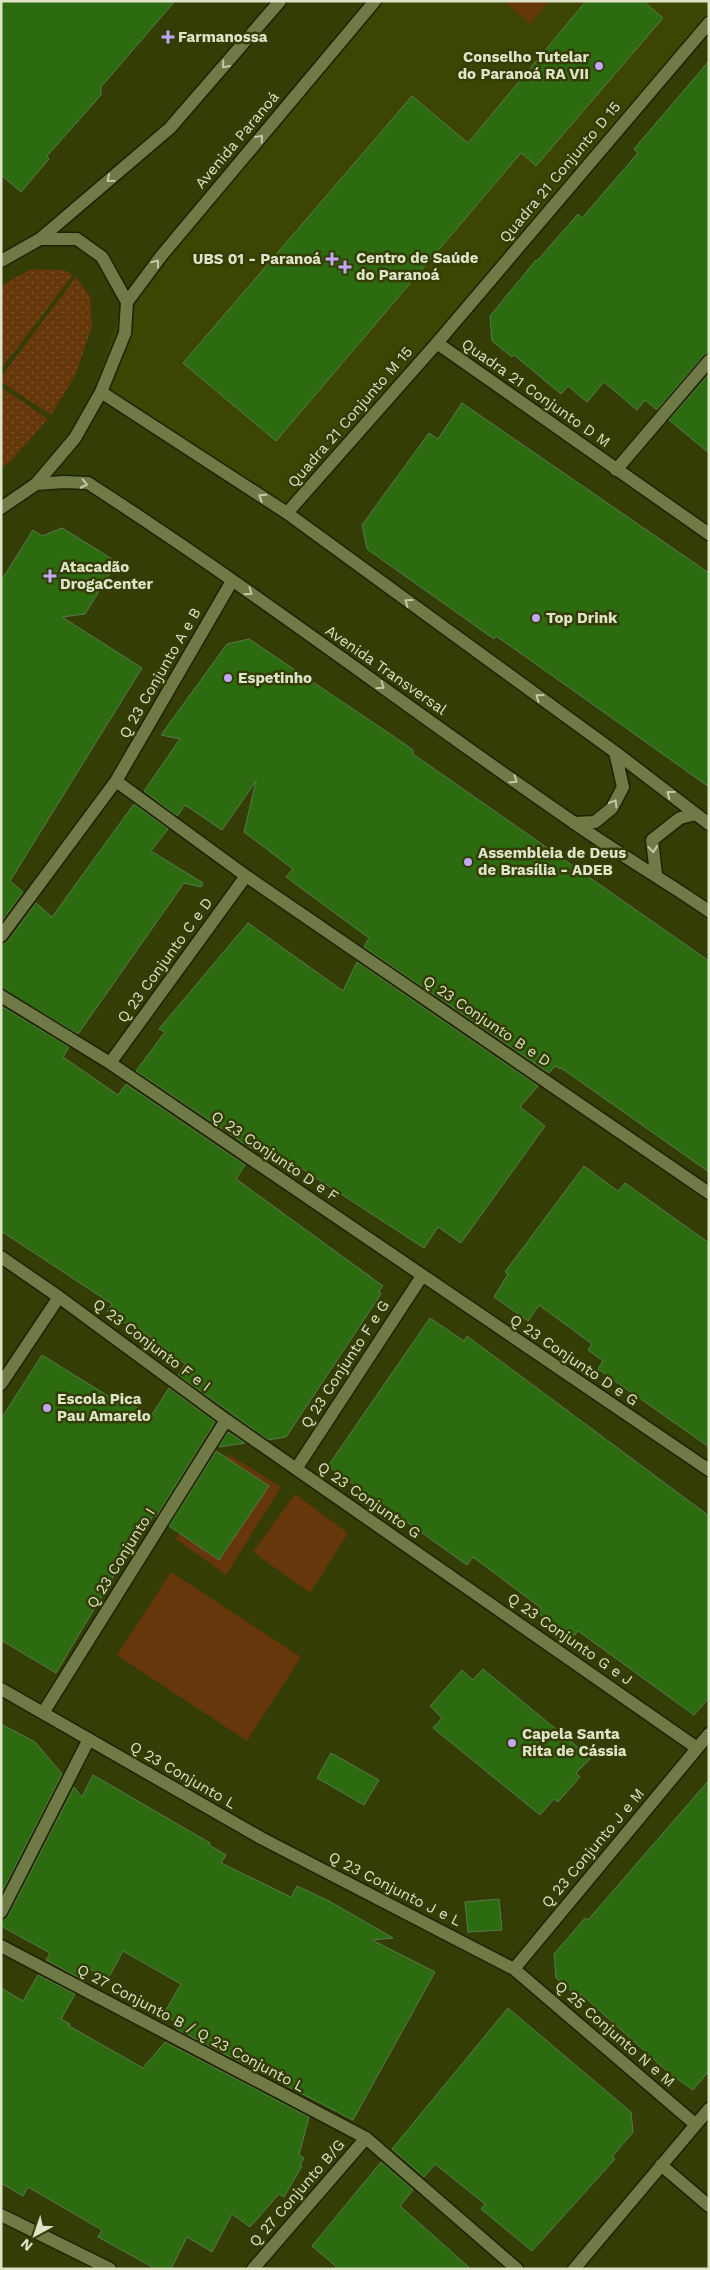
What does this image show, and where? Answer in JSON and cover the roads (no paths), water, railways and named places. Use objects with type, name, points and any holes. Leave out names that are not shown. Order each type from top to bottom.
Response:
[{"type":"street","points":[[1,261],[40,239],[170,128],[280,1]]},
{"type":"street","name":"Avenida Paranoá","points":[[127,302],[168,247],[374,1]]},
{"type":"street","name":"Quadra 21 Conjunto D 15","points":[[437,343],[709,23]]},
{"type":"street","points":[[1,508],[36,484],[75,438],[101,392],[125,333],[127,302],[102,257],[77,239],[40,239]]},
{"type":"street","name":"Quadra 21 Conjunto D M","points":[[437,343],[709,534]]},
{"type":"street","name":"Quadra 21 Conjunto M 15","points":[[286,513],[437,343]]},
{"type":"street","points":[[616,470],[709,361]]},
{"type":"street","points":[[101,392],[286,513],[615,752],[709,824]]},
{"type":"street","name":"Avenida Transversal","points":[[36,484],[88,483],[232,580],[574,823],[656,874],[709,911]]},
{"type":"street","name":"Q 23 Conjunto A e B","points":[[1,936],[116,781],[232,580]]},
{"type":"street","points":[[574,823],[595,822],[612,808],[623,787],[615,752]]},
{"type":"street","name":"Q 23 Conjunto B e D","points":[[116,781],[246,876],[709,1192]]},
{"type":"street","points":[[656,874],[652,840],[680,818],[696,814]]},
{"type":"street","name":"Q 23 Conjunto C e D","points":[[110,1063],[246,876]]},
{"type":"street","name":"Q 23 Conjunto D e F","points":[[1,996],[110,1063],[422,1276]]},
{"type":"street","name":"Q 23 Conjunto F e I","points":[[1,1257],[296,1469]]},
{"type":"street","name":"Q 23 Conjunto F e G","points":[[296,1469],[422,1276]]},
{"type":"street","name":"Q 23 Conjunto D e G","points":[[422,1276],[709,1470]]},
{"type":"street","points":[[1,1384],[59,1297]]},
{"type":"street","name":"Q 23 Conjunto I","points":[[43,1713],[226,1420]]},
{"type":"street","name":"Q 23 Conjunto G","points":[[296,1469],[424,1557]]},
{"type":"street","name":"Q 23 Conjunto G e J","points":[[424,1557],[697,1748]]},
{"type":"street","name":"Q 23 Conjunto L","points":[[1,1689],[261,1838]]},
{"type":"street","name":"Q 23 Conjunto J e M","points":[[514,1969],[709,1734]]},
{"type":"street","points":[[1,1912],[89,1739]]},
{"type":"street","name":"Q 23 Conjunto J e L","points":[[261,1838],[514,1969]]},
{"type":"street","name":"Q 27 Conjunto B / Q 23 Conjunto L","points":[[1,1946],[366,2138],[517,2269]]},
{"type":"street","name":"Q 25 Conjunto N e M","points":[[514,1969],[695,2124]]},
{"type":"street","points":[[574,2269],[695,2124],[709,2110]]},
{"type":"street","name":"Q 27 Conjunto B/G","points":[[253,2269],[366,2138]]},
{"type":"street","points":[[661,2165],[709,2206]]},
{"type":"street","points":[[1,2215],[110,2269]]},
{"type":"place","name":"Farmanossa","points":[[168,37]]},
{"type":"place","name":"Conselho Tutelar do Paranoá RA VII","points":[[599,66]]},
{"type":"place","name":"UBS 01 - Paranoá","points":[[332,259]]},
{"type":"place","name":"Centro de Saúde do Paranoá","points":[[345,267]]},
{"type":"place","name":"Atacadão DrogaCenter","points":[[50,576]]},
{"type":"place","name":"Top Drink","points":[[536,618]]},
{"type":"place","name":"Espetinho","points":[[228,678]]},
{"type":"place","name":"Assembleia de Deus de Brasília - ADEB","points":[[468,862]]},
{"type":"place","name":"Escola Pica Pau Amarelo","points":[[47,1408]]},
{"type":"place","name":"Capela Santa Rita de Cássia","points":[[512,1743]]}]
